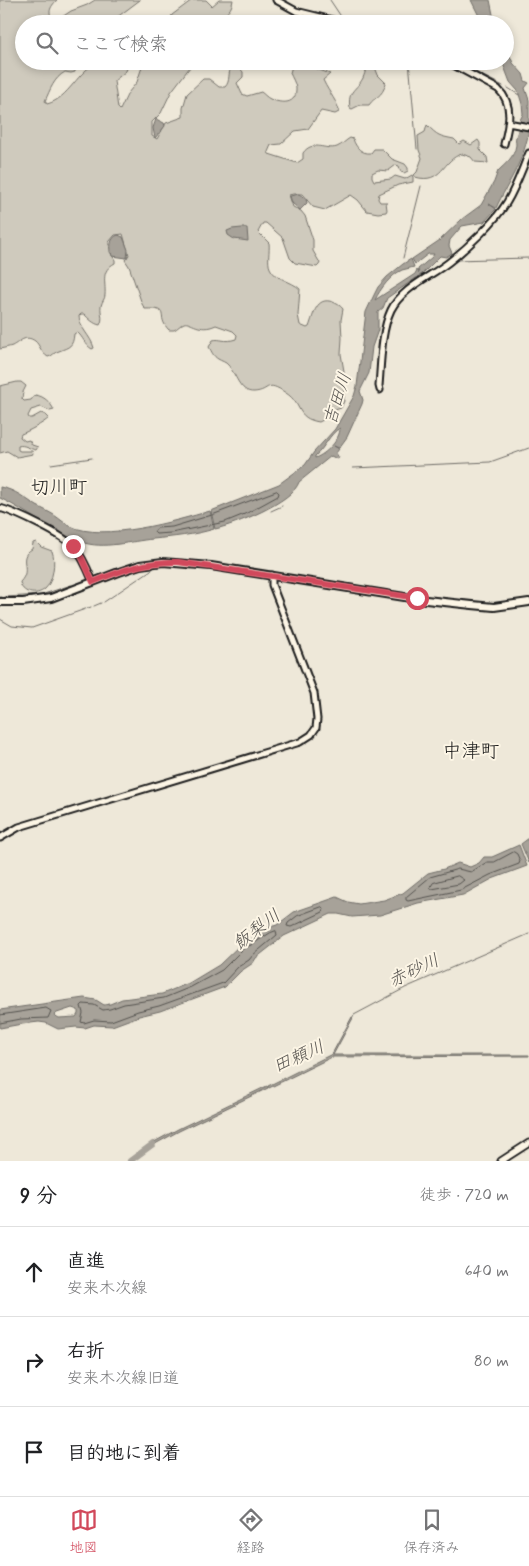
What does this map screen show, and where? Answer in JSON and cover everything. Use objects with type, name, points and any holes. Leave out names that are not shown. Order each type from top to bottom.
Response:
[{"type":"main road","points":[[0,602],[23,602],[51,598],[140,565],[163,562],[186,563],[472,605],[494,606],[529,602]]},
{"type":"main road","points":[[501,1161],[529,1144]]},
{"type":"street","points":[[276,0],[296,11],[312,15]]},
{"type":"street","points":[[464,70],[491,84],[502,93],[509,103],[510,123],[504,144]]},
{"type":"street","points":[[510,123],[529,127]]},
{"type":"street","points":[[380,390],[385,329],[388,317],[394,306],[406,292],[455,257],[494,219],[509,199],[529,152]]},
{"type":"street","points":[[0,508],[25,518],[70,543],[82,558],[93,582]]},
{"type":"street","points":[[0,838],[19,827],[300,742],[311,735],[316,728],[318,719],[314,692],[272,585],[272,576]]},
{"type":"shaded area","points":[[0,0],[57,0],[52,5],[51,15],[15,15],[15,70],[75,70],[75,72],[71,73],[65,72],[58,78],[45,101],[47,104],[62,96],[86,70],[126,70],[114,81],[118,108],[120,110],[128,93],[137,82],[141,70],[188,70],[171,92],[161,113],[152,122],[152,136],[157,139],[166,123],[183,117],[183,108],[187,94],[203,79],[209,79],[219,87],[225,87],[230,70],[241,70],[243,77],[237,83],[242,94],[247,96],[261,92],[270,99],[288,102],[296,94],[296,86],[290,73],[291,70],[320,70],[330,74],[323,80],[339,112],[335,114],[321,111],[308,129],[295,131],[281,144],[271,145],[269,154],[297,163],[303,159],[303,153],[311,147],[333,148],[350,138],[353,139],[362,151],[371,153],[374,149],[382,149],[392,159],[405,164],[408,168],[408,171],[404,173],[396,165],[388,171],[378,170],[372,173],[374,181],[391,179],[395,176],[405,179],[412,175],[413,177],[413,182],[398,185],[379,194],[378,199],[380,202],[386,202],[386,212],[367,211],[351,195],[325,210],[313,207],[302,194],[289,195],[293,207],[301,211],[305,216],[313,240],[313,251],[320,263],[317,267],[295,263],[290,258],[283,238],[266,223],[263,223],[258,232],[269,243],[269,262],[272,272],[300,289],[298,315],[300,325],[309,327],[316,307],[323,302],[333,302],[343,309],[341,320],[341,354],[344,371],[344,401],[341,408],[335,410],[326,407],[323,411],[327,415],[319,422],[311,420],[302,414],[291,397],[275,387],[271,386],[254,392],[241,386],[231,368],[215,357],[209,347],[213,340],[228,341],[236,339],[237,335],[233,331],[216,325],[205,328],[187,323],[174,330],[169,330],[163,321],[161,312],[145,309],[125,260],[129,255],[123,234],[115,235],[109,242],[110,252],[115,263],[107,269],[105,277],[105,296],[101,306],[102,320],[100,325],[84,314],[79,316],[81,324],[94,348],[92,349],[77,332],[74,334],[73,342],[70,346],[48,357],[35,341],[28,338],[12,346],[0,349]]},
{"type":"shaded area","points":[[95,0],[140,0],[120,15],[65,15]]},
{"type":"shaded area","points":[[192,0],[206,0],[212,6],[219,0],[233,0],[230,9],[224,15],[172,15]]},
{"type":"shaded area","points":[[366,70],[376,70],[378,75],[386,83],[380,94],[369,105],[360,105],[352,109],[349,102],[351,94],[363,78]]},
{"type":"shaded area","points":[[427,125],[436,133],[454,139],[459,144],[464,141],[471,145],[478,140],[480,150],[487,157],[488,163],[475,162],[471,157],[462,154],[450,161],[437,175],[424,179],[415,177],[414,175],[422,158],[419,150],[418,136],[425,132]]},
{"type":"shaded area","points":[[21,382],[26,386],[22,399],[24,401],[31,400],[35,395],[46,400],[54,410],[50,411],[41,407],[31,410],[29,418],[41,413],[49,418],[21,434],[20,437],[25,441],[29,440],[32,445],[38,447],[36,450],[25,446],[18,446],[18,450],[32,451],[33,454],[17,457],[7,451],[0,453],[0,386]]},
{"type":"shaded area","points":[[36,542],[41,547],[52,551],[54,566],[48,586],[37,593],[30,593],[23,589],[20,582],[25,573],[25,556],[32,549],[33,543]]},
{"type":"water","points":[[471,0],[490,0],[493,15],[478,15]]},
{"type":"water","points":[[514,64],[523,74],[525,81],[529,83],[525,88],[529,100],[529,126],[518,124],[523,114],[522,104],[518,91],[510,82],[505,70],[514,70]]},
{"type":"water","points":[[156,119],[164,123],[165,126],[155,138],[153,128]]},
{"type":"water","points":[[518,125],[529,128],[527,139],[516,170],[496,208],[489,204],[496,209],[484,222],[462,226],[450,240],[449,246],[452,253],[446,257],[440,256],[422,274],[387,298],[383,308],[378,312],[378,330],[372,347],[369,373],[360,391],[363,400],[362,404],[347,437],[339,448],[334,446],[339,449],[336,453],[339,458],[331,456],[299,482],[294,490],[275,505],[248,518],[215,529],[211,511],[279,484],[305,465],[335,429],[354,396],[357,386],[366,312],[378,287],[387,277],[411,259],[414,267],[402,270],[394,275],[375,300],[415,274],[417,270],[419,273],[418,269],[434,254],[428,254],[415,264],[412,259],[440,240],[462,219],[481,205],[498,171],[513,153],[516,145]],"holes":[[[340,428],[332,446],[315,458],[333,434]]]},
{"type":"water","points":[[299,194],[306,199],[307,203],[300,210],[292,203],[290,196]]},
{"type":"water","points":[[247,228],[248,241],[234,239],[228,235],[227,231],[232,229]]},
{"type":"water","points":[[118,235],[123,237],[128,250],[127,258],[112,256],[112,241]]},
{"type":"water","points":[[0,487],[15,492],[70,526],[84,530],[101,532],[140,528],[210,511],[214,529],[184,536],[117,544],[90,544],[60,533],[0,498]]},
{"type":"water","points":[[529,838],[529,863],[521,844]]},
{"type":"water","points":[[519,845],[527,866],[492,879],[463,895],[418,903],[380,915],[352,917],[331,914],[284,936],[256,958],[253,963],[241,971],[225,987],[160,1011],[112,1026],[94,1025],[85,1028],[58,1029],[39,1022],[0,1028],[0,1010],[84,998],[96,1000],[104,1005],[122,999],[162,994],[189,983],[219,965],[242,943],[249,941],[267,928],[277,925],[294,912],[337,897],[359,904],[384,900],[403,893],[428,873],[458,863],[470,867],[479,863],[484,857],[492,857]],"holes":[[[72,1008],[78,1010],[76,1017],[59,1018],[54,1015]]]},
{"type":"water","points":[[352,1017],[333,1055],[529,1056],[332,1057],[269,1088],[268,1086],[332,1054]]},
{"type":"water","points":[[267,1086],[268,1088],[146,1149],[145,1147],[178,1129]]},
{"type":"waterway","points":[[330,0],[340,15]]},
{"type":"waterway","points":[[410,70],[417,149]]},
{"type":"waterway","points":[[472,70],[503,86]]},
{"type":"waterway","points":[[508,88],[519,95]]},
{"type":"waterway","points":[[403,258],[421,186]]},
{"type":"waterway","points":[[455,260],[529,258]]},
{"type":"waterway","points":[[353,468],[490,462],[529,448]]},
{"type":"waterway","points":[[51,464],[92,458]]},
{"type":"waterway","points":[[271,511],[282,506]]},
{"type":"waterway","points":[[104,602],[154,568]]},
{"type":"waterway","points":[[5,597],[41,595],[71,585]]},
{"type":"waterway","points":[[94,606],[101,603]]},
{"type":"waterway","points":[[0,619],[12,626],[32,628],[91,607]]},
{"type":"waterway","name":"赤砂川","points":[[352,1018],[354,1015],[405,988],[529,934]]},
{"type":"waterway","name":"田頼川","points":[[130,1161],[153,1144]]},
{"type":"district","name":"切川町","points":[[59,487]]},
{"type":"district","name":"中津町","points":[[471,751]]},
{"type":"route","points":[[73,546],[82,558],[93,582],[148,563],[178,562],[417,598]]},
{"type":"water label","name":"吉田川","points":[[338,399]]},
{"type":"water label","name":"飯梨川","points":[[257,930]]}]
